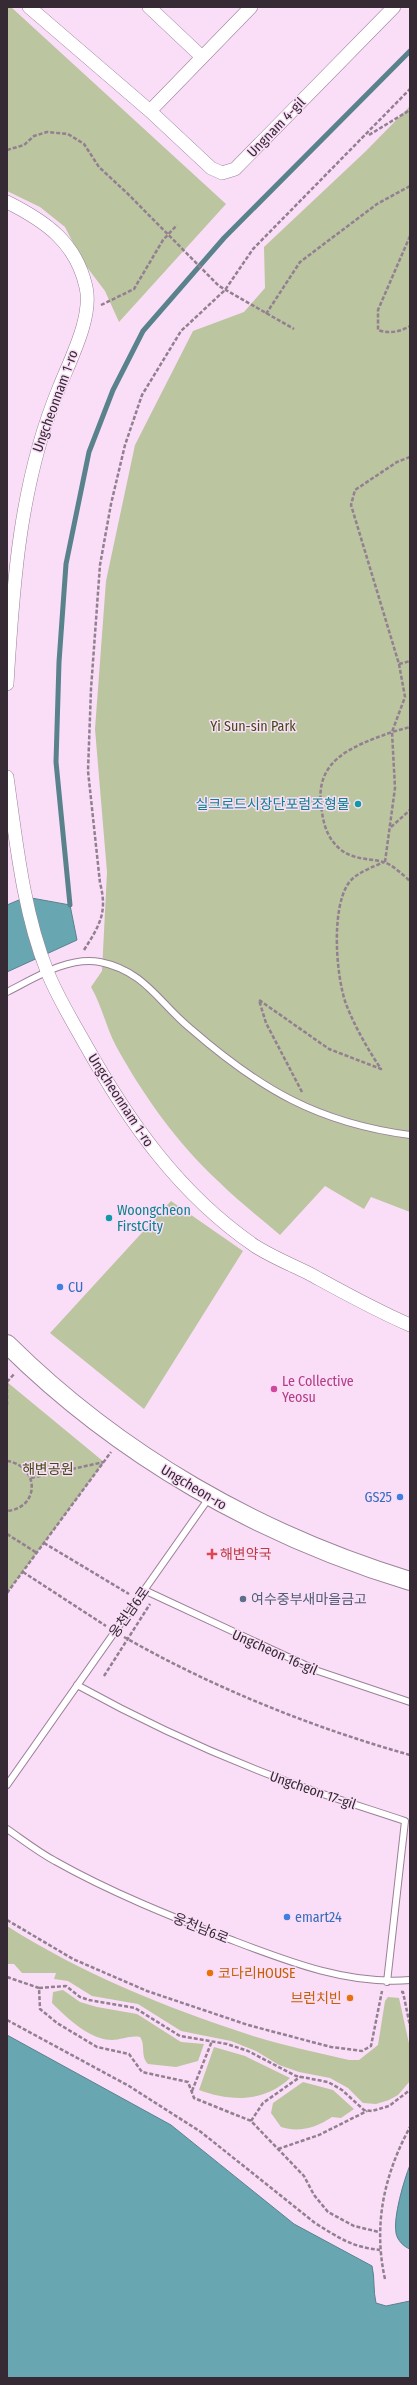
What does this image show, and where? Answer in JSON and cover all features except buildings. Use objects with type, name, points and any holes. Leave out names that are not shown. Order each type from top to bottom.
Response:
[{"type":"street","name":"Ungnam 4-gil","points":[[29,7],[150,111],[210,168],[219,172],[229,172],[240,163],[394,7]]},
{"type":"street","points":[[149,7],[202,57]]},
{"type":"street","points":[[150,111],[251,7]]},
{"type":"street","name":"Ungcheonnam 1-ro","points":[[7,202],[35,216],[69,246],[86,287],[86,312],[74,351],[41,434],[28,485],[10,591],[7,684]]},
{"type":"street","name":"Ungcheonnam 1-ro","points":[[7,776],[17,853],[26,897],[46,967],[105,1080],[139,1133],[175,1176],[212,1211],[256,1246],[385,1314],[410,1325]]},
{"type":"street","name":"Ungcheon-ro","points":[[7,1344],[63,1396],[119,1440],[209,1498],[304,1544],[356,1565],[410,1581]]},
{"type":"lane","points":[[7,992],[46,967],[99,962],[121,968],[143,981],[189,1028],[238,1068],[278,1094],[349,1124],[410,1135]]},
{"type":"lane","name":"웅천남6로","points":[[7,1785],[209,1498]]},
{"type":"lane","name":"Ungcheon 16-gil","points":[[144,1590],[318,1671],[410,1702]]},
{"type":"lane","name":"Ungcheon 17-gil","points":[[77,1685],[157,1726],[240,1764],[314,1791],[405,1821],[387,1982]]},
{"type":"lane","name":"웅천남6로","points":[[7,1829],[60,1864],[127,1898],[291,1963],[358,1979],[387,1982],[410,1980]]},
{"type":"path","points":[[76,963],[100,926],[104,898],[100,883],[88,771],[91,689],[100,566],[111,504],[125,445],[142,394],[181,331],[225,290],[253,249],[317,183],[365,137],[410,89]]},
{"type":"path","points":[[365,137],[410,110]]},
{"type":"path","points":[[7,150],[24,145],[34,136],[47,132],[68,134],[84,144],[99,168],[219,286],[294,329]]},
{"type":"path","points":[[266,314],[300,262],[377,204],[410,186]]},
{"type":"path","points":[[86,312],[134,289],[168,235],[177,225]]},
{"type":"path","points":[[410,236],[378,310],[378,330],[386,333],[403,330],[410,326]]},
{"type":"path","points":[[385,862],[391,828],[395,788],[392,732],[405,697],[399,664],[351,505],[355,490],[397,462],[410,457]]},
{"type":"path","points":[[399,664],[410,661]]},
{"type":"path","points":[[410,727],[358,744],[330,764],[321,781],[319,798],[330,838],[341,850],[355,858],[385,862],[410,880]]},
{"type":"path","points":[[391,828],[410,810]]},
{"type":"path","points":[[310,1108],[266,1024],[259,1000],[329,1048],[381,1069],[358,1033],[346,1003],[336,949],[338,910],[348,883],[361,874],[385,862]]},
{"type":"path","points":[[7,1382],[7,1405]]},
{"type":"path","points":[[7,1593],[119,1440]]},
{"type":"path","points":[[7,1461],[21,1465],[31,1478],[31,1494],[27,1501],[22,1506],[7,1511]]},
{"type":"path","points":[[31,1478],[104,1462]]},
{"type":"path","points":[[7,1534],[37,1553]]},
{"type":"path","points":[[44,1543],[138,1599]]},
{"type":"path","points":[[23,1572],[115,1631],[187,1671],[280,1710],[375,1745],[410,1755]]},
{"type":"path","points":[[104,1676],[127,1638],[152,1602]]},
{"type":"path","points":[[7,1920],[73,1959],[147,1991],[248,2025],[331,2047],[362,2051],[371,2046],[382,1993],[387,1982]]},
{"type":"path","points":[[7,1977],[38,1988],[66,1986],[80,1997],[88,2000],[135,2008],[180,2036],[242,2048],[300,2077],[328,2082],[342,2090],[361,2108],[368,2111]]},
{"type":"path","points":[[38,1988],[40,2009],[57,2023],[97,2047],[129,2054],[142,2072],[188,2082],[194,2098],[251,2121],[304,2176],[314,2195],[328,2212],[354,2226],[379,2232]]},
{"type":"path","points":[[382,1993],[389,1992]]},
{"type":"path","points":[[396,1992],[403,1992],[410,2026]]},
{"type":"path","points":[[7,2020],[129,2086],[201,2132],[316,2223],[336,2236],[359,2248],[380,2250]]},
{"type":"path","points":[[192,2092],[212,2041]]},
{"type":"path","points":[[251,2121],[262,2103],[300,2077]]},
{"type":"path","points":[[278,2149],[319,2135],[368,2111],[389,2106],[410,2090]]},
{"type":"path","points":[[385,2279],[380,2250],[379,2232],[386,2181],[410,2127]]},
{"type":"green space","points":[[7,7],[11,7],[226,204],[119,322],[105,291],[83,262],[65,227],[40,207],[7,191]]},
{"type":"green space","name":"Yi Sun-sin Park","points":[[410,106],[410,1212],[371,1197],[364,1209],[325,1186],[280,1235],[233,1195],[203,1166],[162,1118],[126,1064],[116,1046],[91,987],[102,971],[107,872],[95,729],[106,581],[135,445],[193,331],[244,312],[265,288],[264,247],[366,151]]},
{"type":"green space","points":[[171,1201],[243,1251],[144,1409],[50,1333]]},
{"type":"green space","name":"해변공원","points":[[7,1382],[104,1462],[7,1593]]},
{"type":"green space","points":[[7,1926],[64,1959],[124,1988],[154,2000],[216,2024],[259,2038],[349,2060],[359,2060],[378,2045],[385,2001],[388,1997],[399,1998],[410,2048],[410,2081],[398,2095],[389,2100],[376,2104],[363,2103],[348,2088],[330,2078],[299,2072],[279,2065],[256,2051],[231,2041],[181,2031],[138,2004],[92,1996],[68,1981],[54,1979],[56,1973],[22,1973],[14,1964],[7,1964]]},
{"type":"green space","points":[[63,1990],[80,2002],[97,2007],[137,2014],[181,2042],[204,2044],[198,2061],[176,2067],[148,2064],[144,2058],[143,2043],[140,2037],[112,2040],[104,2039],[87,2032],[79,2027],[52,2003],[53,1992]]},
{"type":"green space","points":[[214,2047],[245,2056],[290,2078],[270,2092],[247,2098],[223,2097],[199,2090]]},
{"type":"green space","points":[[303,2082],[333,2090],[354,2109],[341,2118],[332,2117],[321,2124],[308,2128],[288,2129],[281,2127],[271,2113],[273,2103]]},
{"type":"water","points":[[26,897],[70,905],[77,940],[7,972],[7,905]]},
{"type":"water","points":[[7,2035],[171,2125],[294,2224],[372,2266],[376,2303],[386,2306],[410,2301],[410,2378],[7,2378]]},
{"type":"water","points":[[410,2165],[410,2249],[399,2241],[395,2226],[400,2199]]},
{"type":"waterway","points":[[70,905],[56,762],[59,662],[66,564],[89,452],[113,390],[143,331],[224,238],[410,51]]},
{"type":"place","name":"실크로드시장단포럼조형물","points":[[358,804]]},
{"type":"place","name":"Woongcheon FirstCity","points":[[109,1218]]},
{"type":"place","name":"CU","points":[[60,1287]]},
{"type":"place","name":"Le Collective Yeosu","points":[[274,1389]]},
{"type":"place","name":"GS25","points":[[400,1497]]},
{"type":"place","name":"해변약국","points":[[212,1554]]},
{"type":"place","name":"여수중부새마을금고","points":[[243,1599]]},
{"type":"place","name":"emart24","points":[[287,1917]]},
{"type":"place","name":"코다리HOUSE","points":[[210,1973]]},
{"type":"place","name":"브런치빈","points":[[350,1998]]}]
